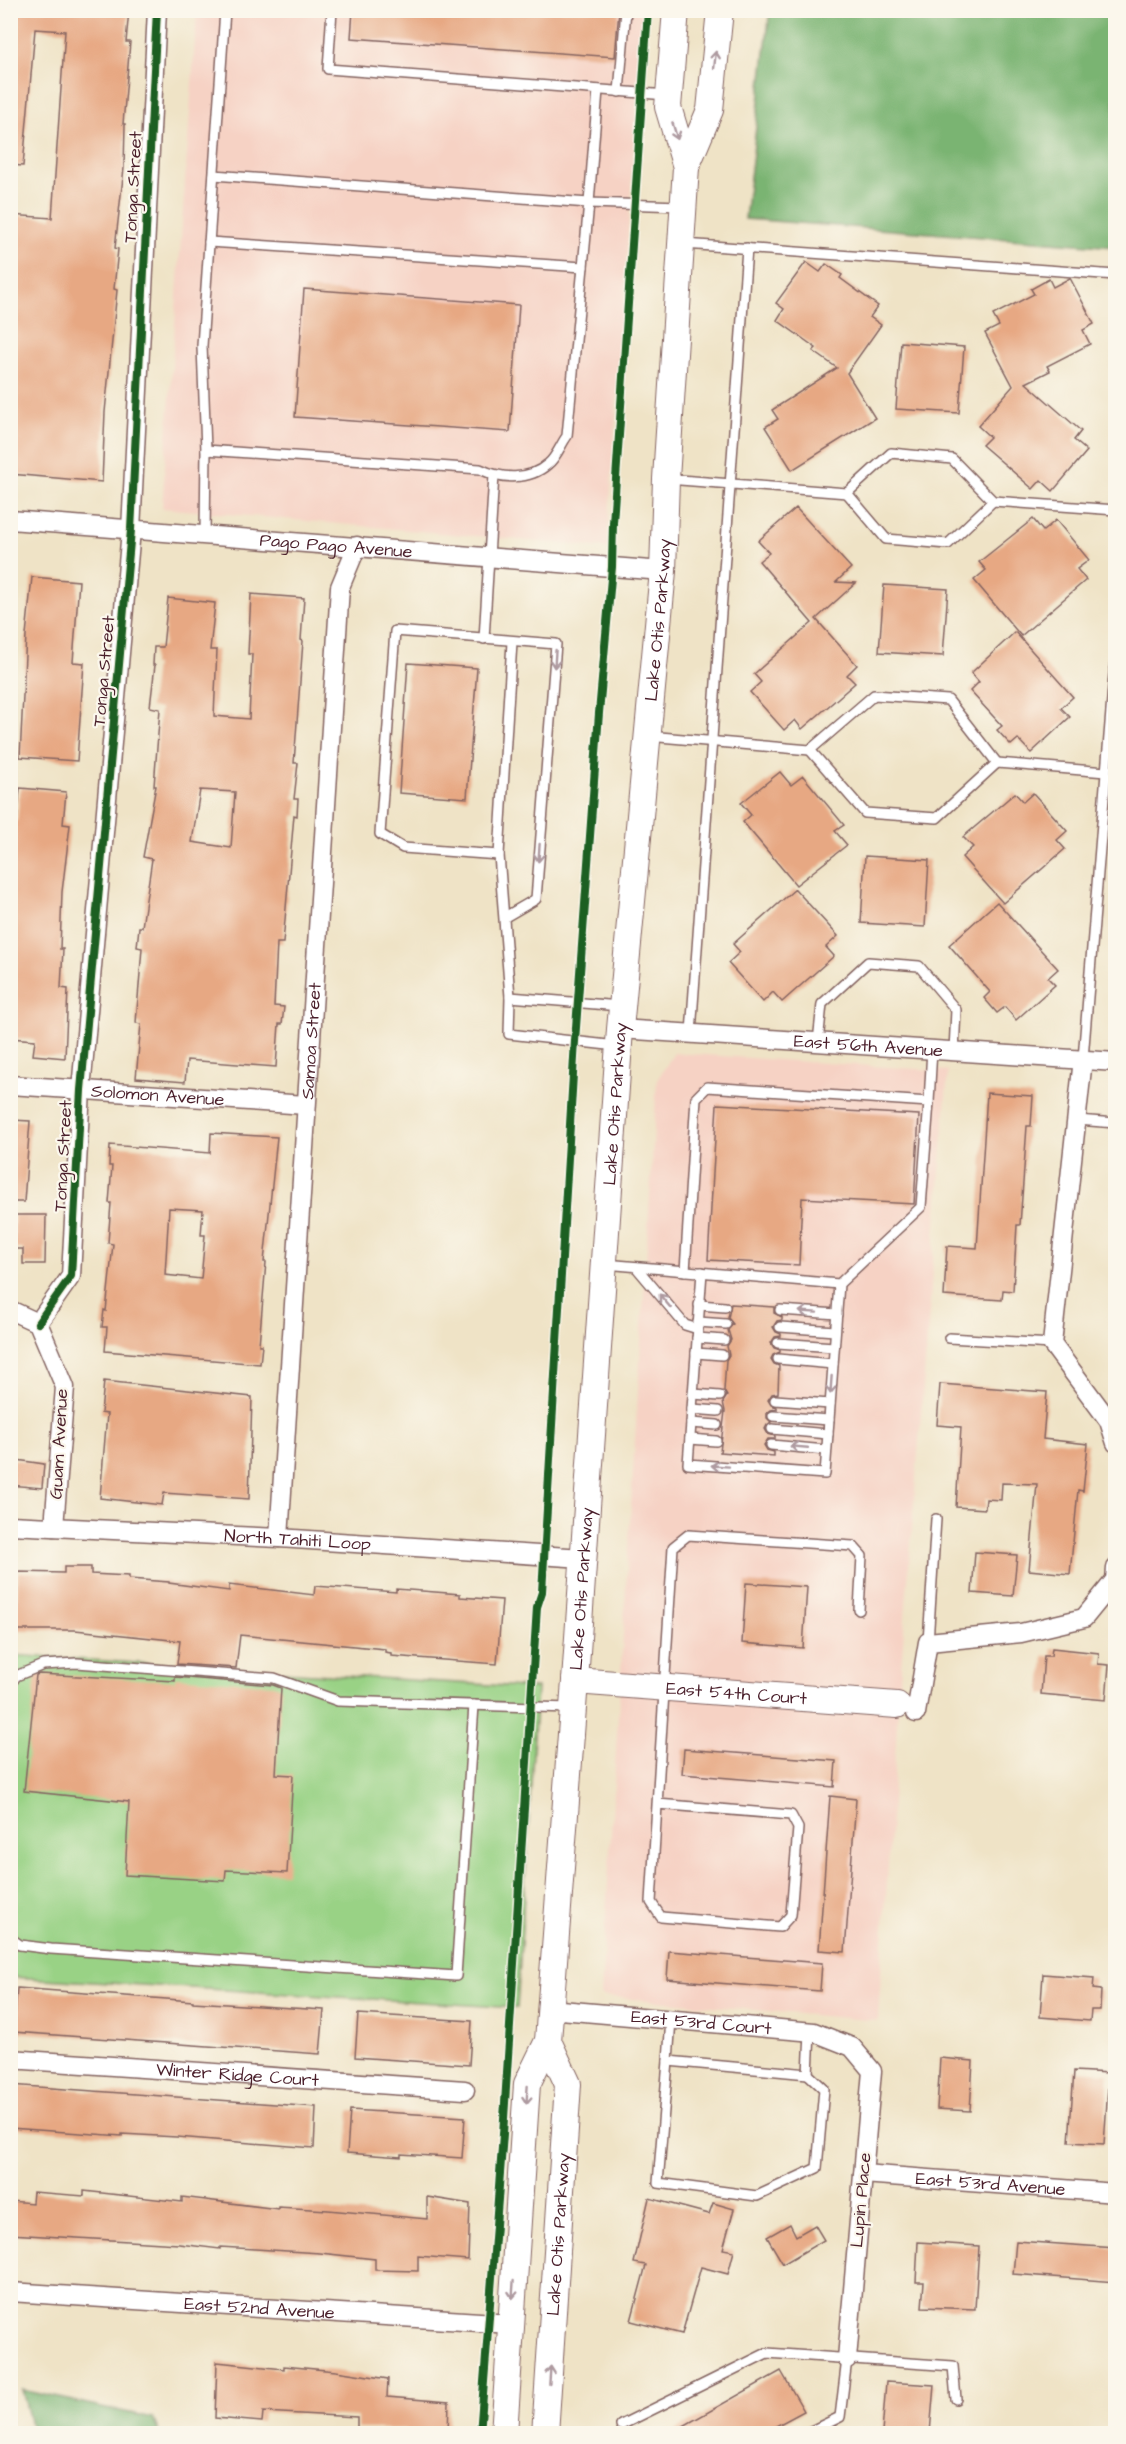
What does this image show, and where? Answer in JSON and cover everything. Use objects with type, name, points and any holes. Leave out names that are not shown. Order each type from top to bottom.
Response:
[{"type":"main road","name":"Lake Otis Parkway","points":[[504,2433],[527,2084],[548,2041],[621,1027],[663,571],[666,479],[686,167],[668,107],[676,10]]},
{"type":"main road","name":"Lake Otis Parkway","points":[[686,167],[710,110],[720,10]]},
{"type":"main road","name":"East 54th Court","points":[[575,1681],[907,1709]]},
{"type":"main road","name":"Lake Otis Parkway","points":[[545,2433],[568,2084],[548,2041]]},
{"type":"street","name":"Tonga Street","points":[[38,1323],[71,1276],[81,1090],[131,530],[157,10]]},
{"type":"street","name":"Pago Pago Avenue","points":[[10,520],[663,571]]},
{"type":"street","name":"Samoa Street","points":[[279,1538],[340,587],[357,546]]},
{"type":"street","name":"East 56th Avenue","points":[[621,1027],[1116,1062]]},
{"type":"street","points":[[1083,1059],[1052,1344],[1109,1421],[1116,1443]]},
{"type":"street","name":"Solomon Avenue","points":[[10,1085],[306,1106]]},
{"type":"street","points":[[10,1310],[38,1323]]},
{"type":"street","name":"Guam Avenue","points":[[38,1323],[65,1387],[54,1527]]},
{"type":"street","name":"North Tahiti Loop","points":[[10,1525],[279,1538],[583,1558]]},
{"type":"street","points":[[907,1709],[928,1642],[1021,1633],[1084,1618],[1115,1580],[1116,1568]]},
{"type":"street","name":"East 53rd Court","points":[[549,2009],[810,2032],[852,2047]]},
{"type":"street","name":"Lupin Place","points":[[847,2359],[872,2071],[852,2047]]},
{"type":"street","name":"Winter Ridge Court","points":[[10,2059],[465,2090]]},
{"type":"street","name":"East 53rd Avenue","points":[[863,2174],[1116,2193]]},
{"type":"street","name":"East 52nd Avenue","points":[[10,2292],[511,2325]]},
{"type":"lane","points":[[205,535],[206,450],[202,346],[225,10]]},
{"type":"lane","points":[[332,10],[328,69],[669,95]]},
{"type":"lane","points":[[620,92],[626,10]]},
{"type":"lane","points":[[206,450],[480,469],[494,475],[525,477],[549,464],[567,436],[590,203],[598,90]]},
{"type":"lane","points":[[214,175],[590,203],[685,206]]},
{"type":"lane","points":[[209,242],[583,267]]},
{"type":"lane","points":[[682,244],[1116,275]]},
{"type":"lane","points":[[691,1033],[747,248]]},
{"type":"lane","points":[[847,493],[891,453],[952,459],[993,501],[1116,510]]},
{"type":"lane","points":[[484,639],[494,475]]},
{"type":"lane","points":[[666,479],[847,493],[886,539],[948,544],[993,501]]},
{"type":"lane","points":[[499,855],[403,848],[380,834],[395,631],[556,644],[536,899],[505,916]]},
{"type":"lane","points":[[512,642],[499,855],[510,997],[509,1034],[621,1027]]},
{"type":"lane","points":[[1083,1059],[1116,649]]},
{"type":"lane","points":[[810,750],[874,695],[906,697],[948,700],[997,763]]},
{"type":"lane","points":[[646,736],[810,750],[865,813],[875,814],[937,818],[997,763],[1106,772]]},
{"type":"lane","points":[[818,1041],[822,1004],[868,962],[919,966],[956,1010],[954,1051]]},
{"type":"lane","points":[[510,997],[621,1027]]},
{"type":"lane","points":[[702,1272],[688,1464],[825,1474],[839,1284],[921,1207],[932,1049]]},
{"type":"lane","points":[[685,1271],[696,1098],[707,1087],[928,1102]]},
{"type":"lane","points":[[1077,1120],[1116,1123]]},
{"type":"lane","points":[[604,1264],[839,1284]]},
{"type":"lane","points":[[636,1267],[685,1325],[724,1340]]},
{"type":"lane","points":[[699,1305],[725,1307]]},
{"type":"lane","points":[[780,1311],[837,1314]]},
{"type":"lane","points":[[698,1330],[726,1324]]},
{"type":"lane","points":[[780,1327],[836,1331]]},
{"type":"lane","points":[[949,1338],[1052,1344]]},
{"type":"lane","points":[[778,1344],[834,1347]]},
{"type":"lane","points":[[696,1353],[722,1355]]},
{"type":"lane","points":[[778,1359],[833,1364]]},
{"type":"lane","points":[[693,1394],[720,1396]]},
{"type":"lane","points":[[775,1400],[830,1404]]},
{"type":"lane","points":[[692,1409],[718,1411]]},
{"type":"lane","points":[[773,1416],[829,1420]]},
{"type":"lane","points":[[691,1423],[717,1425]]},
{"type":"lane","points":[[772,1430],[828,1434]]},
{"type":"lane","points":[[690,1439],[716,1441]]},
{"type":"lane","points":[[771,1445],[826,1450]]},
{"type":"lane","points":[[928,1642],[936,1519]]},
{"type":"lane","points":[[657,1804],[791,1815],[798,1828],[791,1915],[780,1927],[661,1917],[651,1902],[663,1688],[673,1546],[688,1535],[853,1546],[862,1556],[859,1610]]},
{"type":"lane","points":[[10,1685],[16,1676],[43,1665],[77,1663],[274,1678],[338,1701],[573,1708]]},
{"type":"lane","points":[[10,1938],[20,1945],[51,1949],[456,1976],[474,1705]]},
{"type":"lane","points":[[668,2061],[808,2074],[824,2089],[817,2168],[757,2196],[658,2183],[670,2019]]},
{"type":"lane","points":[[808,2074],[810,2032]]},
{"type":"lane","points":[[621,2425],[767,2353],[953,2366],[956,2399]]},
{"type":"lane","points":[[806,2433],[840,2417],[847,2359]]},
{"type":"shaded area","points":[[197,11],[643,11],[607,548],[162,508]]},
{"type":"shaded area","points":[[674,1053],[948,1071],[899,1694],[878,2021],[601,1996],[657,1080]]},
{"type":"green space","points":[[770,11],[1115,11],[1115,247],[745,219]]},
{"type":"green space","points":[[10,1655],[537,1688],[517,2008],[11,1977]]},
{"type":"green space","points":[[22,2390],[153,2418],[159,2433],[33,2433]]},
{"type":"building","points":[[10,10],[129,10],[126,42],[130,42],[123,124],[125,124],[124,168],[115,248],[118,249],[114,289],[117,290],[105,412],[102,482],[10,474],[10,215],[52,218],[65,31],[35,29],[23,166],[10,165]]},
{"type":"building","points":[[353,10],[619,10],[615,57],[351,38]]},
{"type":"building","points":[[806,262],[820,272],[826,264],[842,275],[840,278],[878,306],[870,317],[881,325],[847,373],[875,418],[792,470],[765,427],[778,419],[772,410],[837,368],[813,351],[816,348],[777,320],[784,309],[776,303]]},
{"type":"building","points":[[1070,278],[1094,324],[1083,330],[1090,344],[1047,366],[1050,371],[1026,383],[1081,431],[1074,440],[1087,451],[1053,491],[1041,480],[1033,489],[982,445],[990,437],[978,426],[1013,386],[985,333],[999,326],[993,315],[1034,294],[1031,289],[1049,279],[1053,287]]},
{"type":"building","points":[[304,289],[519,305],[510,432],[295,417]]},
{"type":"building","points":[[901,342],[964,347],[959,413],[896,409]]},
{"type":"building","points":[[796,508],[851,568],[836,582],[856,583],[816,619],[857,665],[847,675],[855,683],[802,729],[795,720],[784,730],[750,692],[761,682],[754,674],[812,623],[759,561],[769,553],[758,541]]},
{"type":"building","points":[[1033,519],[1043,531],[1056,520],[1089,560],[1077,569],[1086,580],[1021,636],[974,580],[986,570],[979,562]]},
{"type":"building","points":[[32,577],[79,581],[73,662],[84,663],[77,761],[20,757],[26,635]]},
{"type":"building","points":[[884,585],[948,589],[943,656],[879,652]]},
{"type":"building","points":[[251,594],[304,598],[294,763],[298,763],[294,799],[298,799],[297,816],[294,815],[283,943],[277,943],[274,1006],[284,1007],[282,1024],[279,1024],[276,1067],[187,1060],[185,1082],[136,1078],[141,1024],[136,1023],[142,948],[137,947],[152,859],[143,857],[156,786],[154,786],[160,709],[150,707],[155,665],[153,665],[154,647],[163,647],[168,598],[215,603],[210,650],[217,650],[214,716],[249,719],[252,654],[248,654]],"holes":[[[200,790],[235,792],[231,848],[192,842]]]},
{"type":"building","points":[[1015,632],[1073,697],[1061,708],[1070,717],[1031,753],[1018,739],[1011,745],[997,730],[1002,726],[970,691],[979,682],[971,673]]},
{"type":"building","points":[[408,663],[477,668],[467,798],[399,793]]},
{"type":"building","points":[[780,772],[791,785],[803,776],[844,825],[835,831],[847,845],[796,885],[743,822],[751,815],[741,803]]},
{"type":"building","points":[[20,788],[66,792],[63,824],[70,825],[62,892],[60,949],[63,949],[61,988],[68,989],[65,1058],[33,1055],[35,1040],[10,1038],[10,859],[13,821],[17,821]]},
{"type":"building","points":[[1015,793],[1023,802],[1033,793],[1067,831],[1057,840],[1065,849],[1003,903],[962,857],[973,847],[963,837]]},
{"type":"building","points":[[865,856],[929,860],[925,927],[861,923]]},
{"type":"building","points":[[795,889],[838,936],[826,947],[834,956],[782,1002],[773,992],[763,1002],[728,963],[740,952],[733,944]]},
{"type":"building","points":[[997,902],[1058,969],[1048,978],[1055,985],[1016,1020],[1005,1007],[997,1013],[984,998],[990,992],[949,945]]},
{"type":"building","points":[[987,1093],[1033,1096],[1031,1126],[1027,1126],[1013,1291],[1003,1290],[1002,1300],[944,1296],[947,1246],[977,1248]]},
{"type":"building","points":[[717,1104],[919,1115],[914,1204],[802,1198],[799,1265],[708,1260]]},
{"type":"building","points":[[12,1120],[30,1121],[24,1202],[10,1202]]},
{"type":"building","points":[[211,1133],[277,1137],[264,1262],[266,1262],[259,1345],[262,1345],[260,1364],[105,1351],[107,1327],[102,1327],[104,1310],[106,1311],[113,1244],[108,1243],[112,1166],[109,1166],[110,1145],[210,1153]],"holes":[[[169,1208],[203,1210],[201,1235],[205,1235],[201,1279],[165,1275]]]},
{"type":"building","points":[[14,1215],[46,1215],[45,1264],[23,1264],[23,1249],[14,1249]]},
{"type":"building","points":[[731,1304],[774,1307],[774,1313],[782,1317],[782,1320],[777,1321],[773,1327],[781,1336],[775,1337],[771,1343],[774,1348],[780,1350],[771,1359],[779,1366],[778,1393],[772,1394],[768,1400],[777,1409],[767,1413],[767,1418],[771,1422],[765,1429],[768,1434],[775,1436],[775,1439],[768,1439],[764,1445],[767,1450],[774,1452],[774,1456],[720,1452],[725,1411],[723,1402],[727,1396],[724,1391],[726,1360],[729,1355],[727,1346],[731,1340],[728,1330],[733,1324],[728,1318]]},
{"type":"building","points":[[104,1381],[252,1397],[249,1499],[164,1493],[162,1505],[100,1498],[107,1414],[101,1413]]},
{"type":"building","points":[[940,1384],[1047,1392],[1043,1439],[1088,1444],[1083,1491],[1078,1490],[1070,1574],[1029,1570],[1037,1484],[1002,1483],[1001,1500],[986,1499],[985,1509],[956,1507],[961,1427],[937,1425]]},
{"type":"building","points":[[10,1459],[44,1464],[42,1488],[10,1485]]},
{"type":"building","points":[[975,1552],[1017,1555],[1013,1596],[972,1593]]},
{"type":"building","points":[[64,1567],[91,1567],[91,1574],[129,1576],[129,1579],[229,1591],[229,1585],[314,1595],[315,1586],[396,1592],[396,1589],[502,1600],[497,1664],[391,1656],[391,1653],[385,1652],[385,1649],[240,1635],[236,1668],[177,1664],[180,1641],[75,1630],[16,1630],[18,1572],[64,1573]]},
{"type":"building","points":[[746,1583],[807,1587],[803,1648],[742,1643]]},
{"type":"building","points":[[1052,1648],[1099,1653],[1098,1664],[1109,1665],[1106,1700],[1041,1694],[1044,1656],[1051,1656]]},
{"type":"building","points":[[36,1675],[175,1681],[175,1677],[273,1685],[281,1688],[276,1774],[293,1775],[287,1873],[226,1870],[225,1881],[125,1875],[129,1802],[24,1791]]},
{"type":"building","points":[[684,1749],[836,1761],[834,1787],[682,1774]]},
{"type":"building","points":[[830,1796],[856,1799],[845,1952],[819,1950]]},
{"type":"building","points":[[669,1951],[822,1963],[820,1991],[667,1979]]},
{"type":"building","points":[[1043,1974],[1094,1978],[1093,1989],[1101,1990],[1100,2010],[1091,2010],[1090,2021],[1040,2017]]},
{"type":"building","points":[[17,1988],[324,2010],[320,2054],[14,2032]]},
{"type":"building","points":[[358,2014],[472,2021],[469,2065],[355,2057]]},
{"type":"building","points":[[940,2058],[973,2061],[970,2111],[937,2109]]},
{"type":"building","points":[[1074,2071],[1109,2073],[1104,2144],[1069,2142]]},
{"type":"building","points":[[10,2085],[316,2107],[314,2148],[177,2137],[122,2134],[122,2136],[10,2128]]},
{"type":"building","points":[[350,2110],[465,2117],[462,2158],[347,2153]]},
{"type":"building","points":[[84,2191],[182,2202],[182,2197],[278,2209],[278,2207],[328,2210],[427,2219],[427,2197],[470,2204],[468,2260],[418,2256],[418,2271],[375,2270],[375,2259],[320,2253],[220,2247],[220,2249],[179,2244],[10,2234],[10,2201],[32,2203],[33,2192],[84,2196]]},
{"type":"building","points":[[649,2198],[709,2214],[713,2203],[734,2209],[723,2249],[734,2251],[728,2274],[701,2267],[682,2334],[631,2321],[646,2265],[634,2263]]},
{"type":"building","points":[[790,2224],[796,2236],[815,2225],[824,2240],[783,2264],[767,2237]]},
{"type":"building","points":[[1016,2241],[1116,2248],[1116,2282],[1013,2274]]},
{"type":"building","points":[[918,2242],[979,2246],[975,2309],[922,2307],[924,2282],[916,2282]]},
{"type":"building","points":[[217,2362],[284,2369],[284,2366],[336,2371],[388,2379],[387,2397],[449,2402],[448,2433],[405,2433],[405,2429],[357,2429],[357,2417],[263,2412],[262,2422],[215,2418]]},
{"type":"building","points":[[781,2371],[804,2411],[763,2433],[671,2433]]},
{"type":"building","points":[[886,2382],[934,2385],[930,2433],[882,2433]]},
{"type":"cycle path","points":[[38,1323],[71,1276],[81,1090],[131,530],[157,10]]},
{"type":"cycle path","points":[[480,2434],[503,2134],[537,1607],[542,1592],[575,1041],[612,567],[613,523],[648,10]]}]
